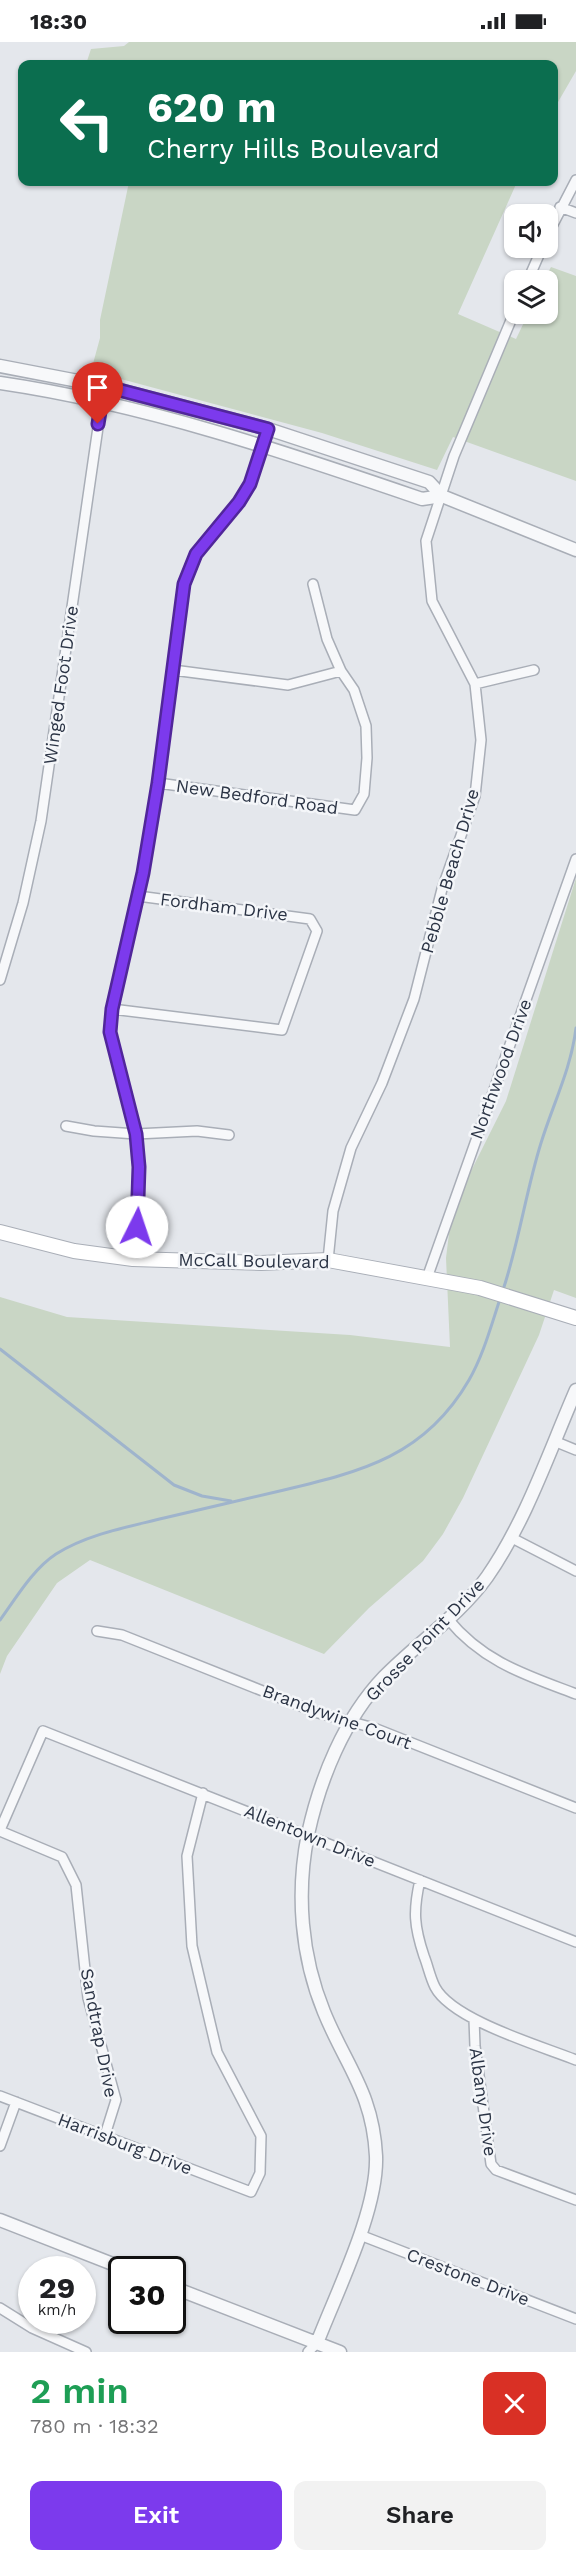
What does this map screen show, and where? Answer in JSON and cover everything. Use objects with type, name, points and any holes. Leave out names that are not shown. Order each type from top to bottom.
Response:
[{"type":"main road","name":"McCall Boulevard","points":[[0,1232],[74,1251],[133,1259],[261,1263],[328,1260],[480,1288],[576,1318]]},
{"type":"street","points":[[558,212],[576,180]]},
{"type":"street","points":[[560,207],[576,213]]},
{"type":"street","name":"Pebble Beach Drive","points":[[328,1260],[333,1211],[351,1148],[382,1083],[414,999],[442,889],[475,796],[481,740],[475,684],[432,601],[426,541],[454,456],[509,324]]},
{"type":"street","points":[[0,366],[104,386],[268,429],[429,482],[442,496],[576,550]]},
{"type":"street","points":[[0,383],[101,403],[262,446],[422,499],[442,496]]},
{"type":"street","name":"Winged Foot Drive","points":[[0,980],[23,903],[39,831],[104,386]]},
{"type":"street","points":[[133,1259],[139,1206],[139,1167],[136,1134],[110,1032],[112,1009],[138,896],[158,783],[184,584],[196,554],[239,502],[250,484],[268,429]]},
{"type":"street","points":[[173,670],[288,685],[341,671],[327,639],[313,584]]},
{"type":"street","points":[[475,684],[534,670]]},
{"type":"street","name":"New Bedford Road","points":[[158,783],[355,810],[364,794],[367,758],[366,726],[354,690],[341,671]]},
{"type":"street","name":"Northwood Drive","points":[[427,1278],[576,860]]},
{"type":"street","name":"Fordham Drive","points":[[112,1009],[282,1030],[317,931],[310,919],[138,896]]},
{"type":"street","points":[[66,1126],[136,1134],[197,1131],[229,1135]]},
{"type":"street","name":"Grosse Point Drive","points":[[314,2349],[360,2235],[371,2199],[375,2171],[374,2130],[362,2088],[336,2037],[313,1981],[302,1920],[302,1889],[308,1835],[325,1777],[350,1723],[383,1678],[448,1619],[485,1579],[512,1538],[576,1390]]},
{"type":"street","points":[[554,1441],[576,1450]]},
{"type":"street","points":[[512,1538],[576,1571]]},
{"type":"street","points":[[448,1619],[480,1652],[505,1666],[576,1694]]},
{"type":"street","name":"Brandywine Court","points":[[97,1631],[122,1635],[318,1713],[374,1728],[576,1808]]},
{"type":"street","name":"Allentown Drive","points":[[0,1830],[43,1731],[576,1942]]},
{"type":"street","name":"Harrisburg Drive","points":[[0,2096],[251,2192],[260,2173],[261,2136],[218,2052],[192,1946],[188,1856],[203,1793]]},
{"type":"street","name":"Sandtrap Drive","points":[[0,1830],[62,1857],[76,1885],[88,1998],[116,2100],[105,2135]]},
{"type":"street","points":[[420,1880],[413,1909],[416,1931],[435,1988],[450,2005],[474,2019],[576,2060]]},
{"type":"street","name":"Albany Drive","points":[[474,2019],[475,2046],[491,2164],[496,2170],[576,2200]]},
{"type":"street","points":[[0,2146],[16,2102]]},
{"type":"street","points":[[0,2220],[108,2262]]},
{"type":"street","name":"Crestone Drive","points":[[360,2235],[576,2319]]},
{"type":"street","points":[[186,2293],[314,2349],[340,2352]]},
{"type":"street","points":[[0,2308],[32,2328],[86,2352]]},
{"type":"green space","points":[[129,42],[576,42],[576,71],[558,102],[558,60],[87,60],[91,49],[124,46]]},
{"type":"green space","points":[[128,186],[515,186],[507,204],[504,204],[504,211],[458,314],[516,339],[523,324],[558,324],[558,270],[549,270],[551,267],[576,276],[576,481],[453,437],[437,470],[322,433],[91,371],[100,338],[100,320]]},
{"type":"green space","points":[[576,878],[576,1298],[554,1290],[539,1335],[463,1498],[443,1534],[423,1561],[369,1608],[324,1654],[90,1560],[57,1583],[7,1656],[0,1674],[0,1297],[67,1317],[350,1335],[450,1347],[446,1258],[452,1209],[506,1101]]},
{"type":"waterway","points":[[503,1290],[536,1161],[566,1072],[576,1028]]},
{"type":"waterway","points":[[0,1620],[25,1584],[48,1560],[81,1541],[122,1528],[340,1475],[366,1467],[412,1443],[433,1427],[452,1406],[469,1380],[483,1351],[500,1299]]},
{"type":"waterway","points":[[0,1349],[174,1485],[202,1496],[231,1501]]},
{"type":"route","points":[[98,424],[104,386],[268,429],[250,484],[239,502],[196,554],[184,584],[158,783],[143,873],[112,1009],[110,1032],[136,1134],[139,1167],[137,1227]]}]
